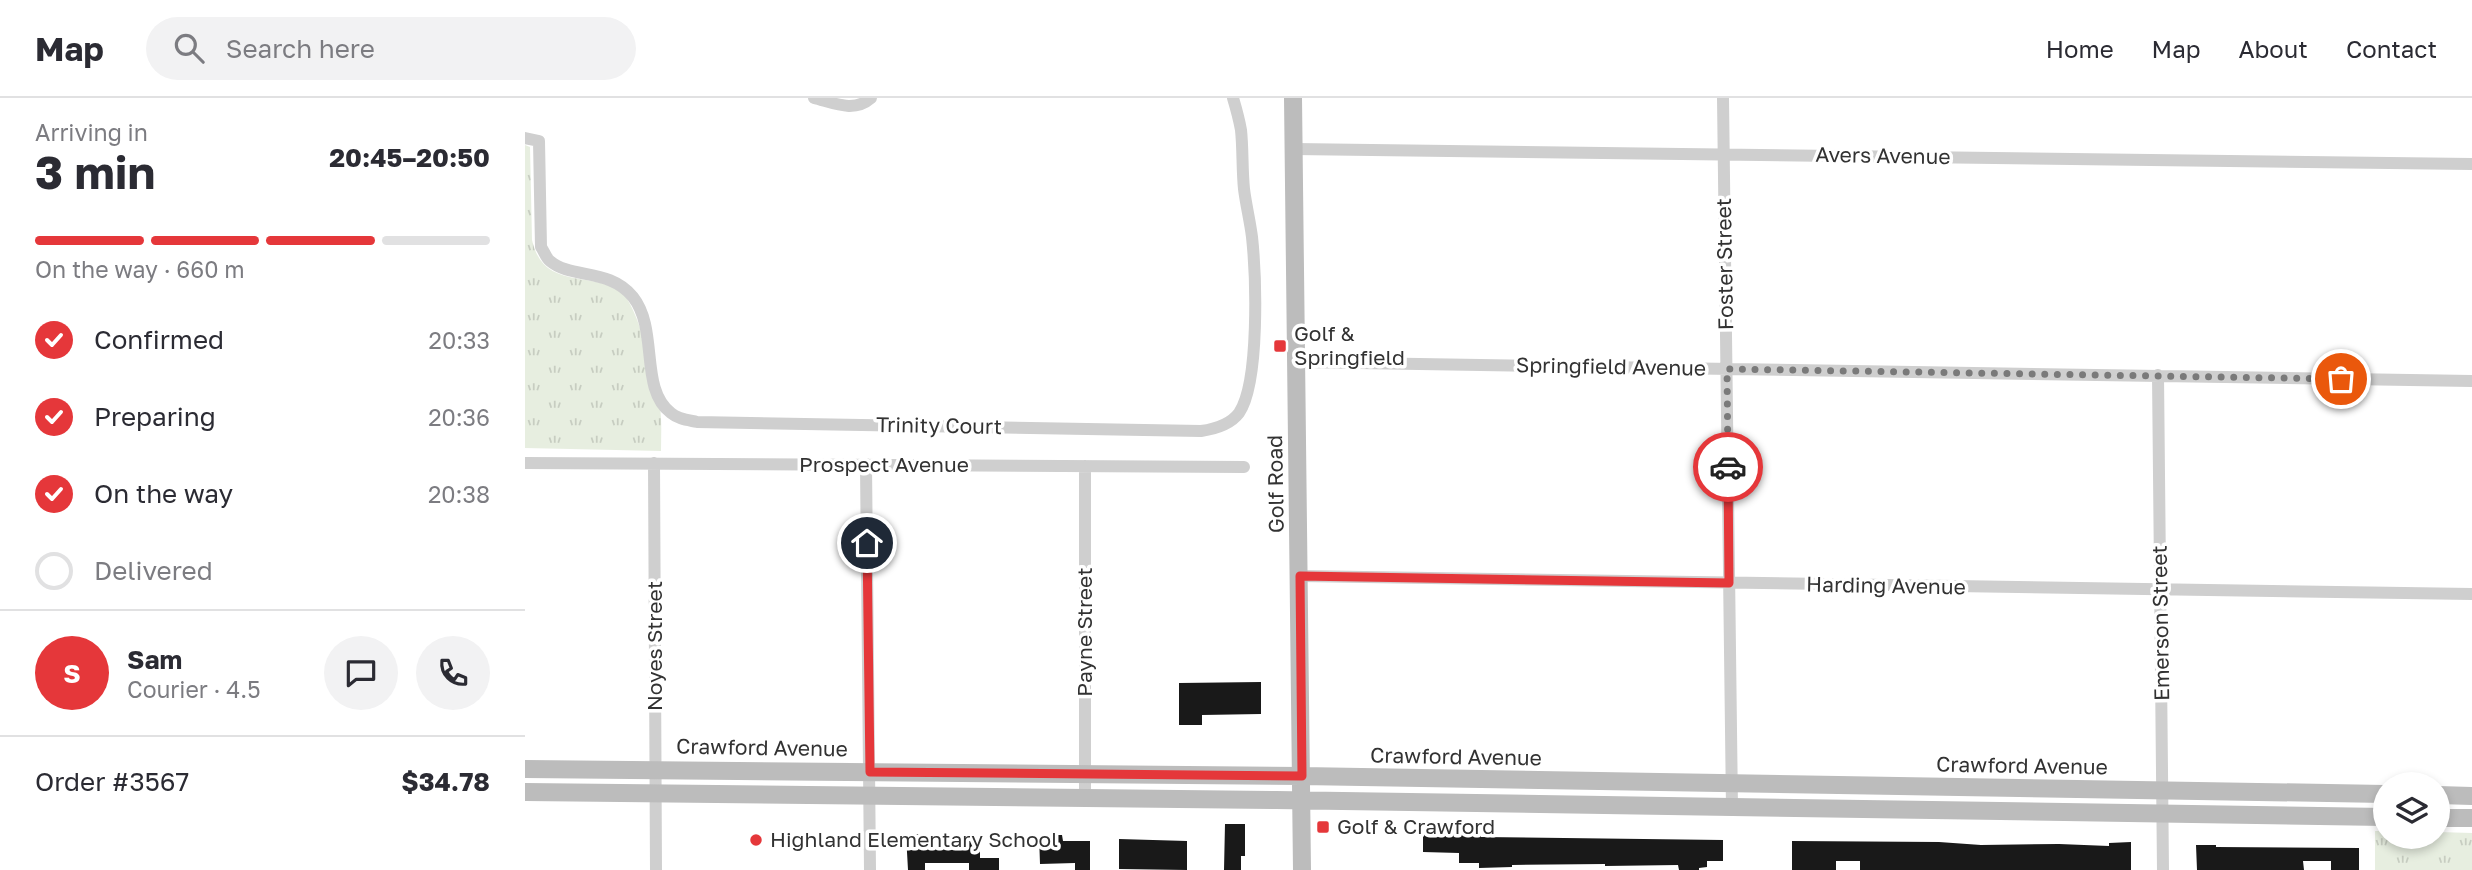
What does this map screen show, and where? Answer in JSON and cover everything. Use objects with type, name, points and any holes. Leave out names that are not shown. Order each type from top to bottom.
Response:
[{"type":"main road","name":"Golf Road","points":[[1293,98],[1302,870]]},
{"type":"main road","name":"Crawford Avenue","points":[[525,769],[1302,776],[2373,794]]},
{"type":"main road","points":[[525,792],[2373,817]]},
{"type":"main road","points":[[2450,795],[2472,796]]},
{"type":"main road","points":[[2450,818],[2472,818]]},
{"type":"street","points":[[814,98],[846,107],[859,105],[871,98]]},
{"type":"street","name":"Trinity Court","points":[[525,138],[538,141],[541,247],[549,260],[561,267],[612,280],[633,296],[648,331],[657,393],[670,412],[678,418],[697,422],[1201,431],[1223,425],[1239,412],[1248,388],[1252,349],[1255,276],[1252,234],[1244,191],[1241,129],[1233,98]]},
{"type":"street","name":"Foster Street","points":[[1723,98],[1732,808]]},
{"type":"street","name":"Avers Avenue","points":[[1294,149],[2472,164]]},
{"type":"street","name":"Springfield Avenue","points":[[1297,362],[2472,381]]},
{"type":"street","name":"Emerson Street","points":[[2158,375],[2163,870]]},
{"type":"street","name":"Prospect Avenue","points":[[525,463],[1244,467]]},
{"type":"street","name":"Noyes Street","points":[[654,463],[656,870]]},
{"type":"street","points":[[866,464],[870,870]]},
{"type":"street","name":"Payne Street","points":[[1085,466],[1085,798]]},
{"type":"street","name":"Harding Avenue","points":[[1300,576],[2472,594]]},
{"type":"green space","points":[[525,145],[530,147],[532,240],[538,256],[546,266],[557,273],[608,285],[627,298],[640,327],[655,381],[661,412],[661,451],[525,448]]},
{"type":"green space","points":[[2450,832],[2472,833],[2472,870],[2375,870],[2375,849],[2450,849]]},
{"type":"building","points":[[1261,682],[1261,714],[1202,715],[1202,725],[1179,725],[1179,683]]},
{"type":"building","points":[[1225,824],[1245,824],[1245,856],[1241,856],[1241,870],[1224,870]]},
{"type":"building","points":[[906,834],[957,834],[957,840],[980,840],[980,858],[999,858],[999,870],[969,870],[969,863],[925,863],[925,870],[908,870]]},
{"type":"building","points":[[1423,834],[1723,840],[1723,861],[1707,861],[1707,867],[1699,870],[1679,870],[1678,865],[1605,864],[1479,868],[1479,863],[1459,863],[1459,853],[1423,852]]},
{"type":"building","points":[[1039,835],[1062,835],[1063,841],[1090,841],[1090,870],[1075,870],[1075,863],[1040,864]]},
{"type":"building","points":[[1119,839],[1187,841],[1187,870],[1119,869]]},
{"type":"building","points":[[1792,841],[2109,846],[2109,843],[2131,842],[2131,870],[1860,870],[1860,861],[1836,861],[1836,870],[1792,870]]},
{"type":"building","points":[[2196,845],[2359,848],[2359,870],[2331,870],[2331,861],[2303,861],[2304,870],[2197,870]]},
{"type":"way so far","points":[[1728,467],[1727,369],[2341,379]]},
{"type":"place","name":"Golf & Springfield","points":[[1280,346]]},
{"type":"place","name":"Golf & Crawford","points":[[1323,827]]},
{"type":"place","name":"Highland Elementary School","points":[[756,840]]},
{"type":"route","points":[[867,543],[870,772],[1302,776],[1300,576],[1729,583],[1728,467]]}]
